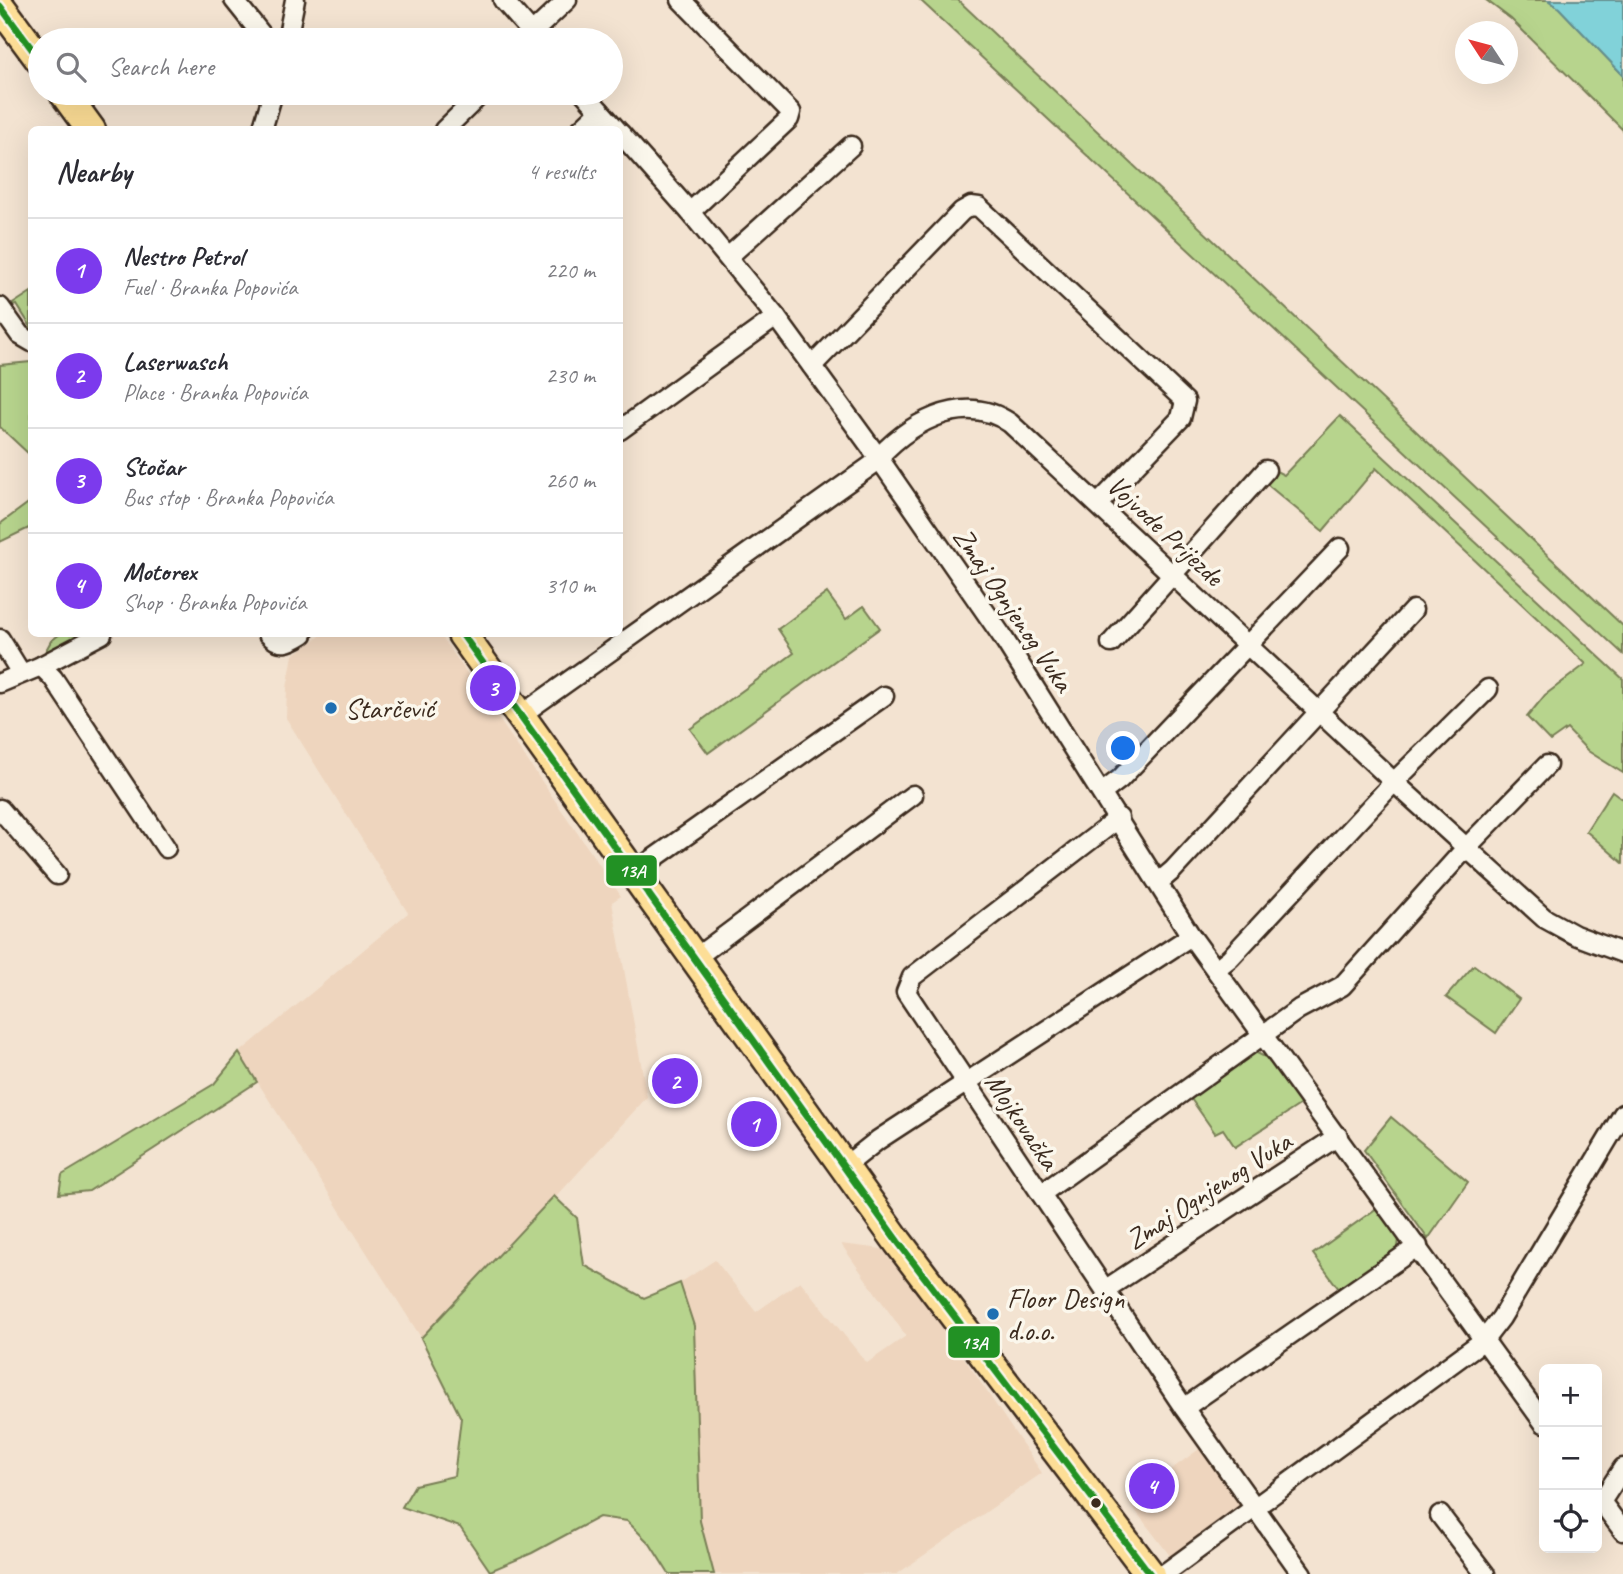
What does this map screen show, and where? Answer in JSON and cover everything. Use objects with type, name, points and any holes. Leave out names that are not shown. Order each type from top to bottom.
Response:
[{"type":"main road","points":[[0,6],[28,44]]},
{"type":"main road","points":[[73,105],[88,126]]},
{"type":"main road","points":[[465,637],[844,1167],[1150,1574]]},
{"type":"street","points":[[234,0],[256,28]]},
{"type":"street","points":[[289,28],[295,0]]},
{"type":"street","points":[[503,0],[527,28]]},
{"type":"street","points":[[544,28],[567,0]]},
{"type":"street","points":[[681,0],[791,112],[789,120],[690,212]]},
{"type":"street","points":[[263,126],[269,105]]},
{"type":"street","points":[[448,126],[470,105]]},
{"type":"street","name":"Zmaj Ognjenog Vuka","points":[[595,105],[614,126]]},
{"type":"street","points":[[584,126],[600,111]]},
{"type":"street","name":"Zmaj Ognjenog Vuka","points":[[623,137],[690,212],[776,317],[878,457],[1002,636],[1103,792],[1191,936],[1418,1245],[1539,1416]]},
{"type":"street","points":[[728,257],[851,146]]},
{"type":"street","points":[[812,366],[962,211],[971,206],[979,207],[1185,401],[1181,418],[1099,503]]},
{"type":"street","points":[[0,307],[20,335],[28,340]]},
{"type":"street","points":[[623,423],[776,317]]},
{"type":"street","name":"Vojvode Prijezde","points":[[521,715],[872,465],[878,457],[929,418],[953,410],[978,409],[1010,423],[1099,503],[1394,782],[1544,918],[1575,935],[1623,953]]},
{"type":"street","points":[[1111,643],[1175,575],[1266,470]]},
{"type":"street","points":[[1103,792],[1120,779],[1340,548]]},
{"type":"street","points":[[1159,882],[1413,610]]},
{"type":"street","points":[[0,683],[41,666],[96,637]]},
{"type":"street","points":[[273,637],[282,643],[290,643],[299,637]]},
{"type":"street","points":[[0,639],[21,673]]},
{"type":"street","points":[[41,666],[53,678],[166,848]]},
{"type":"street","points":[[1216,969],[1230,958],[1394,782],[1488,689]]},
{"type":"street","points":[[633,873],[884,696]]},
{"type":"street","points":[[1041,1194],[1314,999],[1342,986],[1466,848],[1547,765]]},
{"type":"street","points":[[694,959],[913,795]]},
{"type":"street","points":[[0,809],[57,875]]},
{"type":"street","name":"Mojkovačka","points":[[1119,818],[912,977],[906,985],[908,998],[1184,1408],[1302,1574]]},
{"type":"street","points":[[844,1167],[865,1149],[1191,936]]},
{"type":"street","points":[[1164,1574],[1484,1340],[1501,1318],[1623,1114]]},
{"type":"street","name":"Zmaj Ognjenog Vuka","points":[[1106,1289],[1338,1136]]},
{"type":"street","points":[[1184,1408],[1418,1245]]},
{"type":"street","points":[[1602,1495],[1623,1468]]},
{"type":"street","points":[[1602,1503],[1623,1531]]},
{"type":"street","points":[[1440,1515],[1485,1574]]},
{"type":"shaded area","points":[[319,637],[442,637],[621,896],[612,902],[647,1097],[424,1342],[239,1053],[408,913],[286,718],[287,688],[293,655]]},
{"type":"shaded area","points":[[841,1244],[882,1249],[937,1318],[1042,1473],[897,1574],[714,1574],[700,1521],[694,1326],[680,1283],[715,1260],[756,1312],[800,1281],[867,1363],[906,1336]]},
{"type":"shaded area","points":[[1206,1444],[1242,1501],[1241,1507],[1171,1557],[1128,1501]]},
{"type":"green space","points":[[920,0],[958,0],[1623,626],[1623,654]]},
{"type":"green space","points":[[1486,0],[1548,0],[1559,8],[1623,75],[1623,130],[1518,26],[1518,21],[1511,19]]},
{"type":"green space","points":[[28,294],[28,322],[17,305],[8,307]]},
{"type":"green space","points":[[28,362],[28,453],[0,427],[0,365]]},
{"type":"green space","points":[[1340,416],[1623,679],[1623,773],[1588,751],[1567,729],[1550,741],[1527,717],[1545,695],[1586,664],[1376,468],[1323,531],[1263,481],[1274,470],[1284,475]]},
{"type":"green space","points":[[28,503],[28,528],[0,542],[0,524]]},
{"type":"green space","points":[[827,593],[846,619],[864,606],[880,628],[708,753],[690,729],[794,653],[778,629]]},
{"type":"green space","points":[[56,637],[85,637],[39,663]]},
{"type":"green space","points":[[1612,791],[1623,799],[1623,863],[1586,831]]},
{"type":"green space","points":[[1474,965],[1519,999],[1496,1033],[1446,997]]},
{"type":"green space","points":[[1251,1050],[1267,1058],[1301,1104],[1235,1147],[1223,1129],[1215,1133],[1189,1096]]},
{"type":"green space","points":[[239,1053],[257,1082],[89,1191],[59,1194],[62,1175],[214,1084]]},
{"type":"green space","points":[[1391,1117],[1468,1182],[1428,1239],[1364,1150]]},
{"type":"green space","points":[[554,1196],[577,1218],[584,1265],[644,1298],[680,1283],[694,1326],[700,1521],[714,1574],[669,1574],[650,1544],[627,1521],[599,1517],[532,1553],[490,1571],[460,1527],[402,1507],[415,1485],[454,1476],[461,1418],[421,1338]]},
{"type":"green space","points":[[1377,1208],[1399,1239],[1398,1247],[1342,1293],[1313,1254]]},
{"type":"water","points":[[1548,0],[1623,0],[1623,75],[1559,8]]},
{"type":"transit line","name":"13A","points":[[0,6],[28,44]]},
{"type":"transit line","name":"13A","points":[[464,637],[898,1242],[1150,1574]]},
{"type":"place","name":"Stočar","points":[[493,688]]},
{"type":"place","name":"Starčević","points":[[331,708]]},
{"type":"place","name":"Laserwasch","points":[[675,1081]]},
{"type":"place","name":"Nestro Petrol","points":[[754,1124]]},
{"type":"place","name":"Floor Design d.o.o.","points":[[993,1314]]},
{"type":"place","name":"Motorex","points":[[1152,1486]]}]
